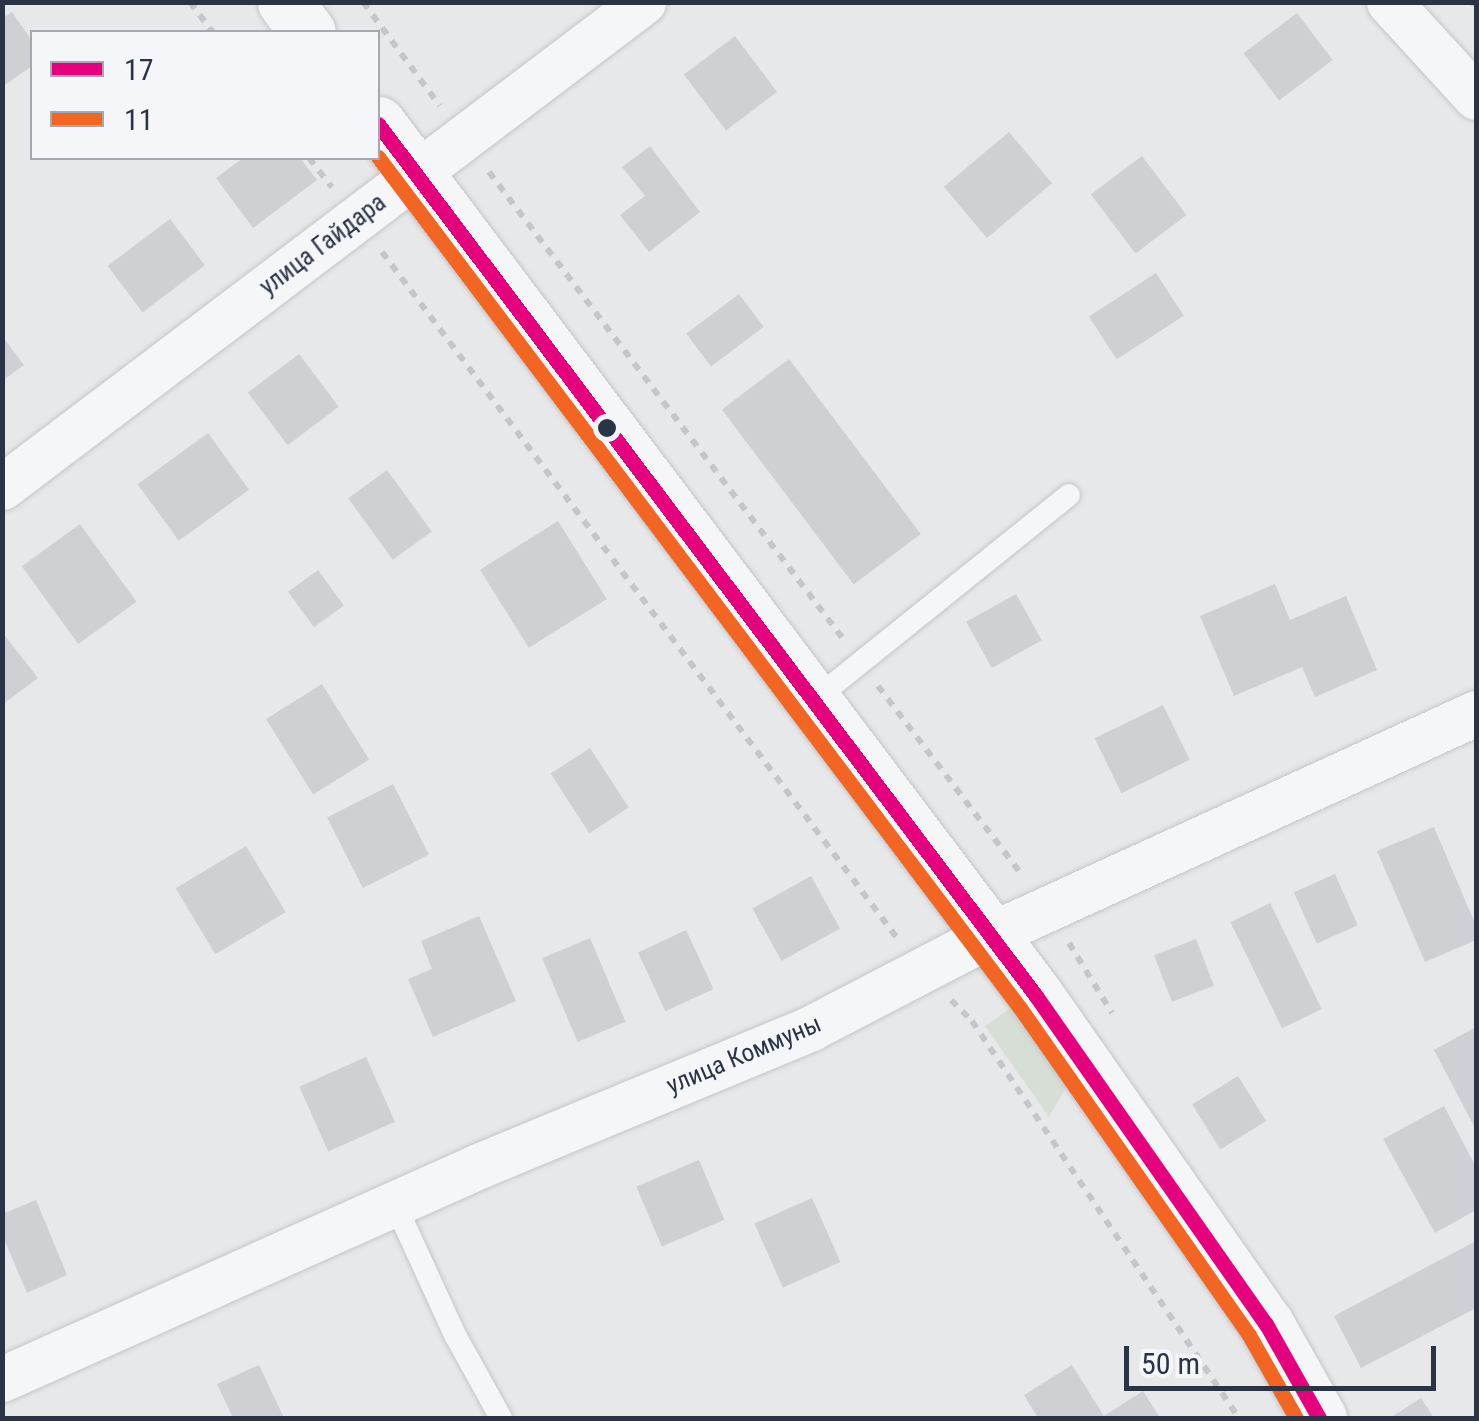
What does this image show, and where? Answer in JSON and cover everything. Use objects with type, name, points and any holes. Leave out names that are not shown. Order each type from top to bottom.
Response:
[{"type":"street","points":[[285,2],[306,30]]},
{"type":"street","name":"улица Гайдара","points":[[2,487],[643,2]]},
{"type":"street","points":[[1388,2],[1476,96]]},
{"type":"street","points":[[380,127],[990,934],[1266,1324],[1320,1418]]},
{"type":"street","name":"улица Коммуны","points":[[2,1380],[395,1204],[811,1028],[990,934],[1476,713]]},
{"type":"lane","points":[[814,700],[1069,496]]},
{"type":"lane","points":[[395,1204],[455,1335],[501,1418]]},
{"type":"path","points":[[190,2],[211,30]]},
{"type":"path","points":[[311,160],[921,969],[972,1021],[1240,1418]]},
{"type":"shaded area","points":[[1011,1008],[1067,1086],[1049,1117],[985,1026]]},
{"type":"building","points":[[12,12],[30,38],[30,67],[2,87],[2,19]]},
{"type":"building","points":[[1297,13],[1333,60],[1279,100],[1243,53]]},
{"type":"building","points":[[735,36],[777,92],[726,130],[684,75]]},
{"type":"building","points":[[1009,132],[1052,183],[987,238],[944,187]]},
{"type":"building","points":[[650,146],[700,212],[649,252],[620,215],[645,196],[622,167]]},
{"type":"building","points":[[1142,156],[1187,215],[1135,254],[1091,195]]},
{"type":"building","points":[[240,160],[302,160],[317,180],[253,228],[216,178]]},
{"type":"building","points":[[170,219],[205,265],[143,312],[108,266]]},
{"type":"building","points":[[1156,273],[1184,316],[1117,359],[1089,317]]},
{"type":"building","points":[[739,294],[764,327],[711,366],[686,334]]},
{"type":"building","points":[[2,336],[24,365],[2,381]]},
{"type":"building","points":[[299,354],[339,407],[288,445],[248,393]]},
{"type":"building","points":[[789,359],[921,534],[854,584],[722,410]]},
{"type":"building","points":[[208,433],[249,490],[179,541],[138,484]]},
{"type":"building","points":[[387,470],[432,531],[393,560],[348,498]]},
{"type":"building","points":[[558,521],[607,599],[529,648],[480,570]]},
{"type":"building","points":[[80,524],[136,602],[78,644],[22,566]]},
{"type":"building","points":[[318,570],[344,606],[314,627],[288,592]]},
{"type":"building","points":[[1275,584],[1290,620],[1346,596],[1377,670],[1315,697],[1302,667],[1234,696],[1200,616]]},
{"type":"building","points":[[1016,594],[1042,640],[992,668],[966,622]]},
{"type":"building","points":[[2,632],[38,678],[2,705]]},
{"type":"building","points":[[322,684],[369,759],[313,794],[266,719]]},
{"type":"building","points":[[1163,705],[1190,760],[1121,793],[1095,738]]},
{"type":"building","points":[[590,748],[629,808],[589,833],[551,774]]},
{"type":"building","points":[[393,784],[429,854],[363,888],[327,818]]},
{"type":"building","points":[[1434,827],[1476,926],[1476,940],[1425,962],[1377,851]]},
{"type":"building","points":[[246,846],[286,912],[215,954],[176,888]]},
{"type":"building","points":[[1335,874],[1358,925],[1317,943],[1294,892]]},
{"type":"building","points":[[811,876],[840,928],[781,961],[752,908]]},
{"type":"building","points":[[1270,903],[1322,1009],[1282,1028],[1230,922]]},
{"type":"building","points":[[479,916],[516,1001],[433,1037],[408,979],[432,969],[421,941]]},
{"type":"building","points":[[686,930],[713,989],[665,1011],[638,952]]},
{"type":"building","points":[[590,938],[626,1022],[578,1042],[542,958]]},
{"type":"building","points":[[1196,939],[1214,986],[1172,1002],[1154,955]]},
{"type":"building","points":[[1476,1027],[1476,1130],[1434,1050]]},
{"type":"building","points":[[366,1057],[395,1122],[328,1152],[299,1087]]},
{"type":"building","points":[[1238,1076],[1266,1121],[1220,1150],[1192,1105]]},
{"type":"building","points":[[1444,1106],[1476,1167],[1476,1210],[1435,1233],[1383,1139]]},
{"type":"building","points":[[699,1160],[724,1220],[662,1246],[636,1187]]},
{"type":"building","points":[[812,1198],[840,1262],[783,1288],[754,1224]]},
{"type":"building","points":[[36,1200],[67,1275],[27,1293],[2,1234],[2,1214]]},
{"type":"building","points":[[1476,1241],[1476,1308],[1361,1368],[1334,1316]]},
{"type":"building","points":[[259,1365],[284,1418],[233,1418],[217,1384]]},
{"type":"building","points":[[1072,1365],[1104,1416],[1143,1391],[1160,1418],[1038,1418],[1024,1395]]},
{"type":"building","points":[[1421,1398],[1434,1418],[1390,1418]]},
{"type":"transit line","name":"17","points":[[380,127],[1036,996],[1266,1324],[1319,1418]]},
{"type":"transit line","name":"11","points":[[380,160],[1020,1008],[1249,1335],[1296,1418]]}]
